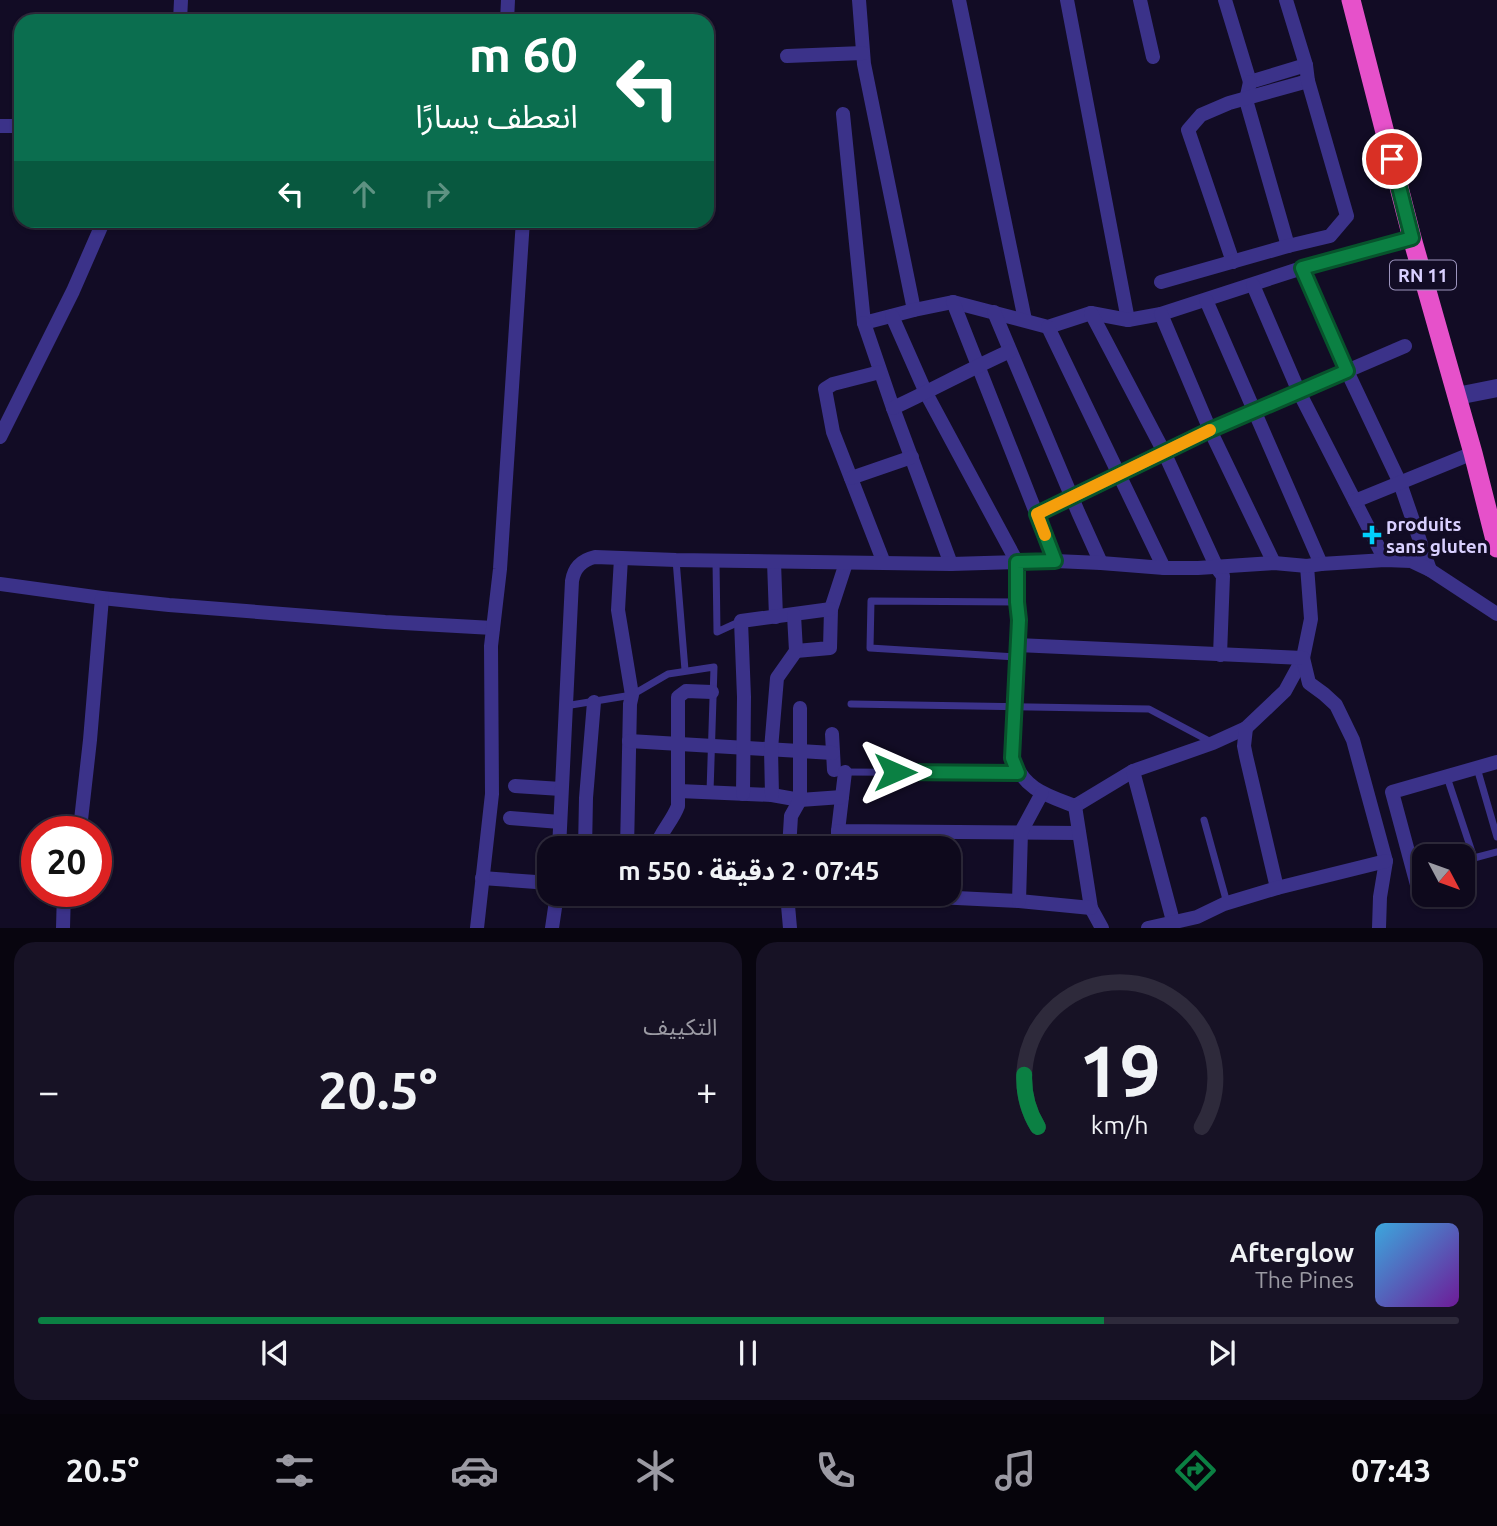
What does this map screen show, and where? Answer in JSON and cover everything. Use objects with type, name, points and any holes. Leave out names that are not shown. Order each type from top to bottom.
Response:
[{"type":"highway","name":"RN 11","points":[[1351,0],[1412,238],[1497,548]]},
{"type":"street","points":[[859,0],[863,53],[914,310]]},
{"type":"street","points":[[959,0],[1025,320]]},
{"type":"street","points":[[1067,0],[1128,320]]},
{"type":"street","points":[[1140,0],[1153,57]]},
{"type":"street","points":[[1225,0],[1250,82],[1246,100],[1288,246]]},
{"type":"street","points":[[1161,282],[1330,236],[1347,216],[1308,81],[1307,65],[1286,0]]},
{"type":"street","points":[[787,55],[863,53]]},
{"type":"street","points":[[1250,82],[1307,65]]},
{"type":"street","points":[[1233,262],[1188,130],[1201,115],[1229,103],[1308,81]]},
{"type":"street","points":[[843,114],[864,323],[951,564]]},
{"type":"street","points":[[0,437],[73,291],[101,228]]},
{"type":"street","points":[[477,928],[492,794],[491,646],[500,569],[522,228]]},
{"type":"street","points":[[864,323],[953,302],[1048,327],[1091,313],[1128,320],[1161,314],[1302,268],[1412,238]]},
{"type":"street","points":[[1302,268],[1400,483],[1430,570]]},
{"type":"street","points":[[1253,285],[1300,392],[1385,560]]},
{"type":"street","points":[[1075,806],[1133,771],[1213,743],[1246,728],[1285,691],[1303,658],[1311,619],[1314,565],[1254,411],[1206,300]]},
{"type":"street","points":[[953,302],[1055,561]]},
{"type":"street","points":[[994,312],[1101,563]]},
{"type":"street","points":[[1091,313],[1164,452],[1223,576],[1220,654]]},
{"type":"street","points":[[1161,314],[1210,430],[1274,563]]},
{"type":"street","points":[[892,316],[926,393],[1017,562],[1019,620],[1012,758],[1018,773],[1042,793],[1075,806]]},
{"type":"street","points":[[1048,327],[1164,568]]},
{"type":"street","points":[[1037,514],[1210,430],[1405,346]]},
{"type":"street","points":[[893,408],[1010,351]]},
{"type":"street","points":[[880,372],[832,384],[825,390],[834,432],[884,563]]},
{"type":"street","points":[[1457,396],[1497,388]]},
{"type":"street","points":[[1355,501],[1473,453]]},
{"type":"street","points":[[851,478],[912,457]]},
{"type":"street","points":[[559,836],[573,575],[579,565],[589,558],[951,564],[1055,561],[1164,568],[1411,561],[1430,570],[1497,614]]},
{"type":"street","points":[[621,558],[618,610],[632,695],[627,836]]},
{"type":"street","points":[[774,562],[776,617]]},
{"type":"street","points":[[796,650],[830,648],[831,609],[846,563]]},
{"type":"street","points":[[0,584],[102,598],[385,622],[493,628]]},
{"type":"street","points":[[81,816],[102,598]]},
{"type":"street","points":[[743,794],[744,697],[741,621],[831,609]]},
{"type":"street","points":[[772,795],[771,749],[777,678],[796,650],[794,615]]},
{"type":"street","points":[[1017,651],[1303,658]]},
{"type":"street","points":[[1303,658],[1309,683],[1336,705],[1353,740],[1386,860],[1380,897],[1379,928]]},
{"type":"street","points":[[660,836],[678,806],[678,697],[686,691],[712,692]]},
{"type":"street","points":[[585,836],[594,702]]},
{"type":"street","points":[[790,836],[791,816],[800,800],[800,708]]},
{"type":"street","points":[[1246,728],[1246,757],[1277,888]]},
{"type":"street","points":[[832,734],[833,753],[840,771],[842,797],[838,836]]},
{"type":"street","points":[[629,741],[833,753]]},
{"type":"street","points":[[1412,866],[1392,792],[1497,762]]},
{"type":"street","points":[[1133,771],[1173,921]]},
{"type":"street","points":[[515,786],[561,789]]},
{"type":"street","points":[[679,791],[772,795],[800,800],[842,797]]},
{"type":"street","points":[[1019,901],[1021,832],[1042,793]]},
{"type":"street","points":[[1075,806],[1091,908],[1102,928]]},
{"type":"street","points":[[510,817],[560,822]]},
{"type":"street","points":[[838,831],[1079,834]]},
{"type":"street","points":[[1148,928],[1173,921],[1198,922],[1227,903],[1386,860]]},
{"type":"street","points":[[482,878],[537,882]]},
{"type":"street","points":[[961,898],[1091,908]]},
{"type":"street","points":[[552,928],[555,906]]},
{"type":"street","points":[[788,906],[790,928]]},
{"type":"street","points":[[63,928],[64,907]]},
{"type":"lane","points":[[676,560],[685,670]]},
{"type":"lane","points":[[716,561],[717,632],[741,621]]},
{"type":"lane","points":[[1017,602],[871,601],[870,648],[1017,651]]},
{"type":"lane","points":[[565,706],[632,695],[668,674],[714,667],[710,793]]},
{"type":"lane","points":[[851,704],[1149,709],[1213,743]]},
{"type":"lane","points":[[1477,768],[1497,837]]},
{"type":"lane","points":[[840,771],[1018,773]]},
{"type":"lane","points":[[1447,776],[1474,858],[1497,852]]},
{"type":"lane","points":[[1204,820],[1227,903]]},
{"type":"slow traffic","points":[[1045,535],[1037,514],[1210,430]]},
{"type":"place","name":"produits sans gluten","points":[[1372,535]]},
{"type":"route","points":[[895,772],[1018,773],[1012,758],[1019,620],[1017,562],[1055,561],[1037,514],[1210,430],[1347,371],[1302,268],[1412,238],[1392,159]]}]
